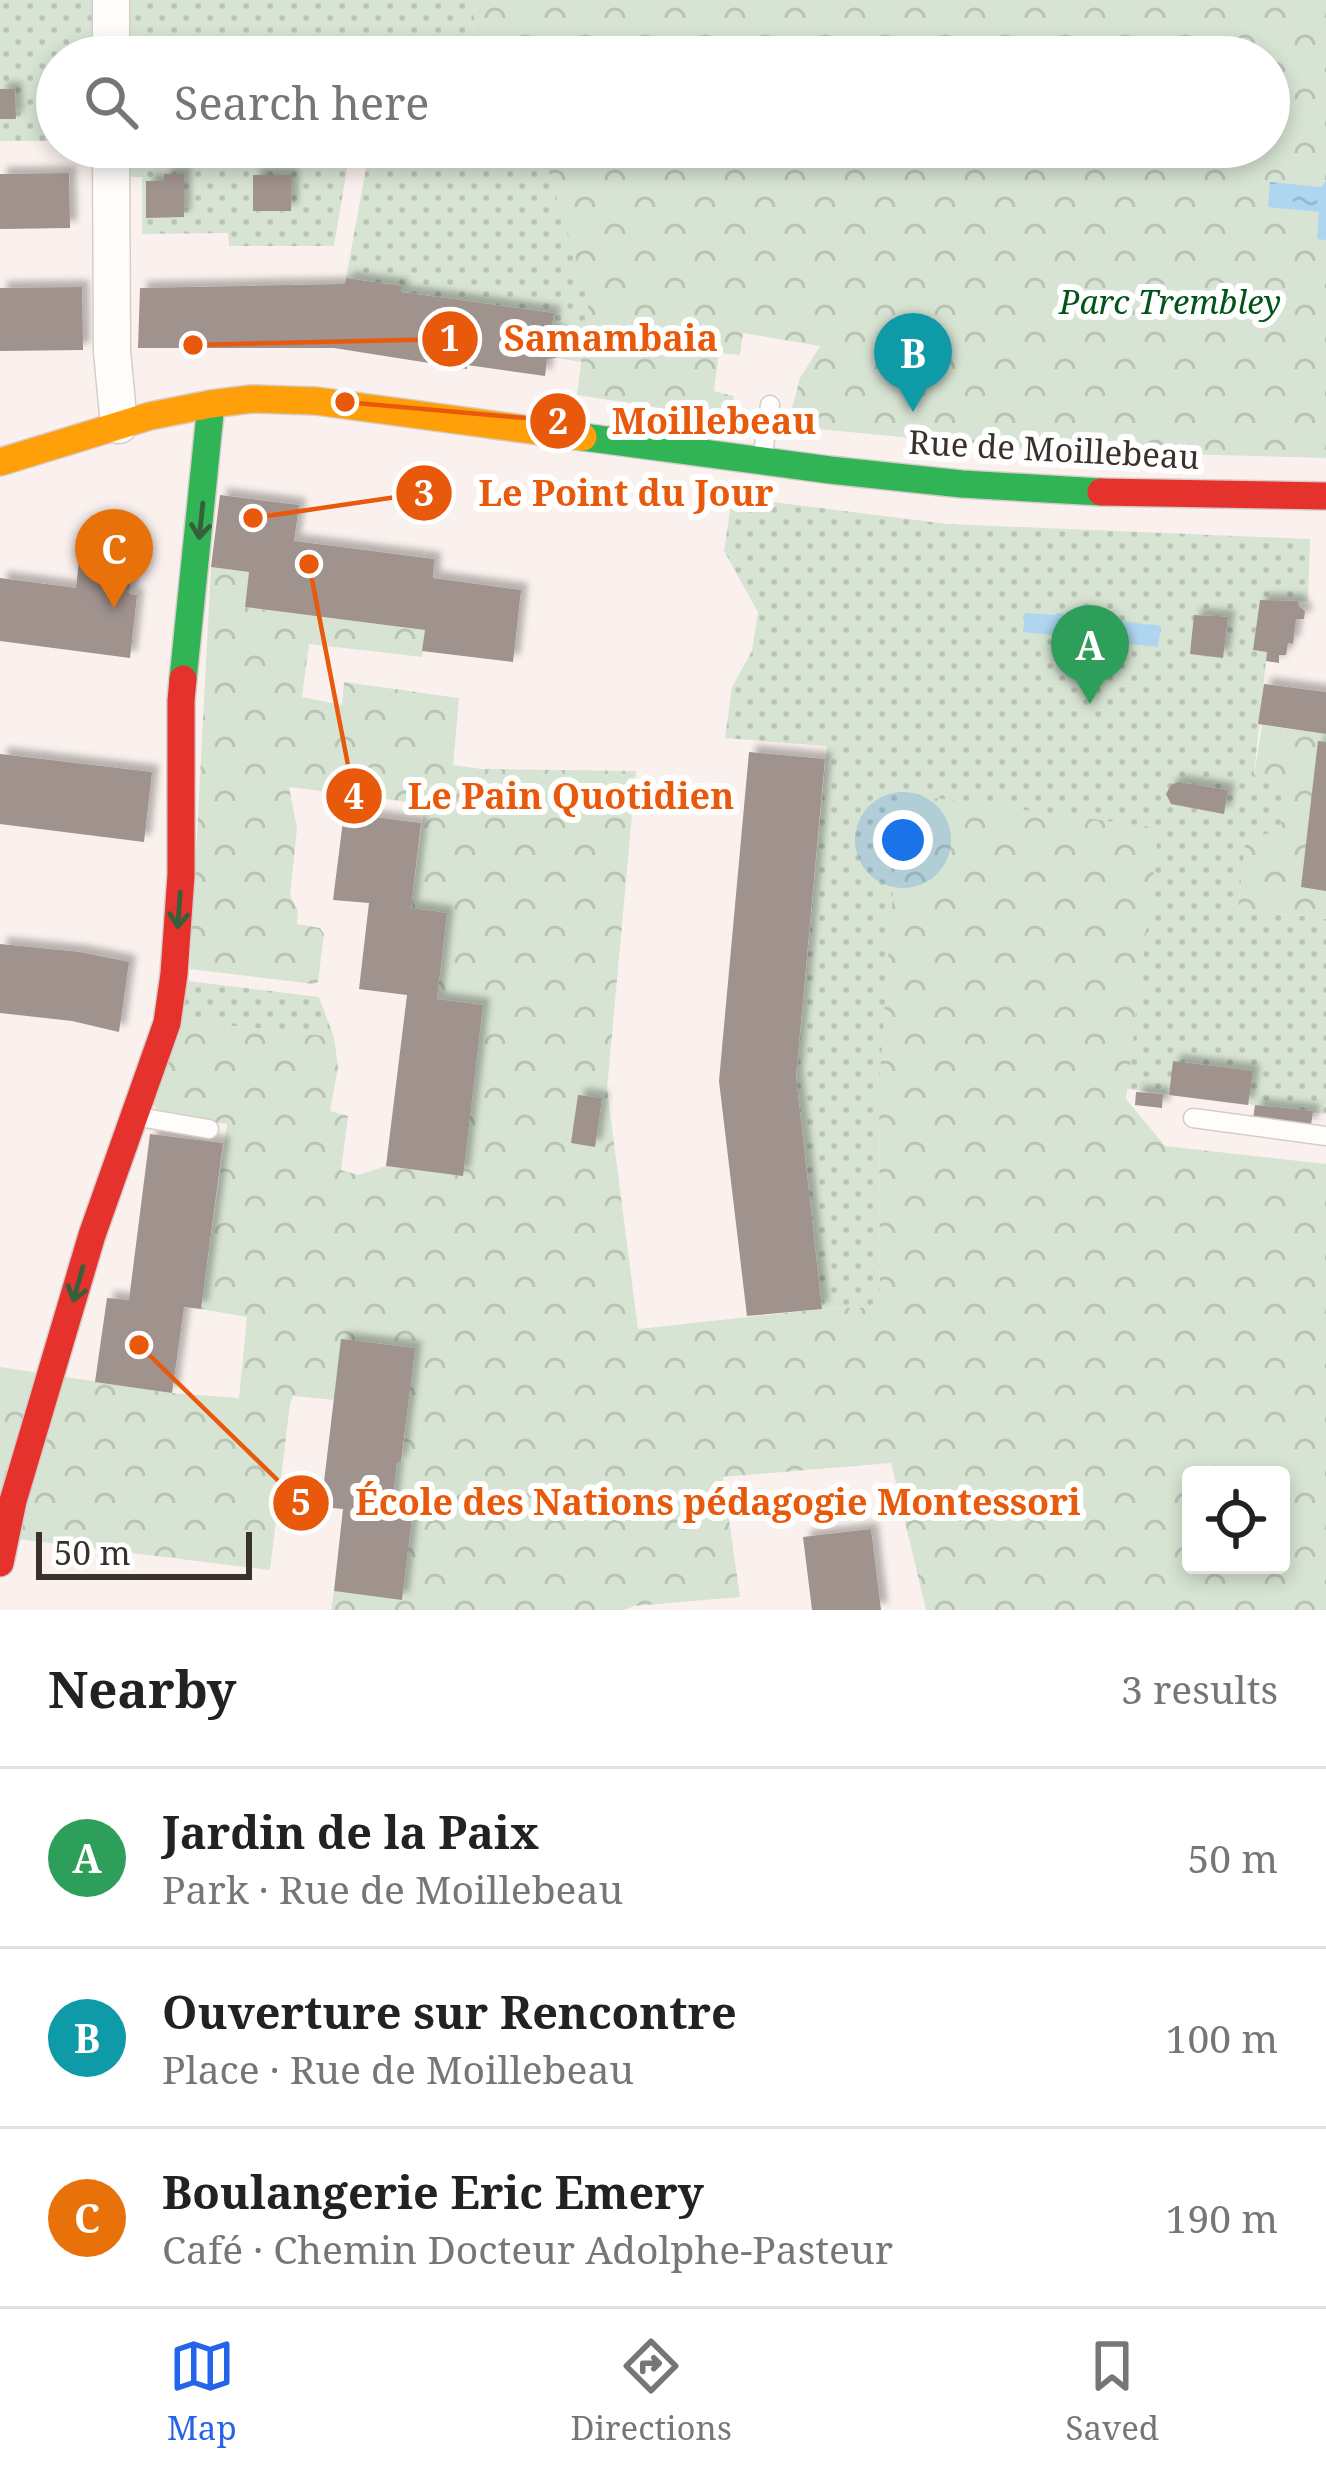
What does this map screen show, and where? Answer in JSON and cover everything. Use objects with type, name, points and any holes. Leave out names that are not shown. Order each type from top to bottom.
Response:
[{"type":"street","points":[[111,0],[111,36]]},
{"type":"street","points":[[111,168],[112,351],[119,425]]},
{"type":"street","name":"Rue de Moillebeau","points":[[0,462],[119,425],[211,404],[344,402],[830,470],[980,485],[1117,493],[1326,496]]},
{"type":"street","points":[[1,1556],[92,1235],[167,1023],[181,875],[181,701],[211,404]]},
{"type":"lane","points":[[762,461],[770,405]]},
{"type":"lane","points":[[134,1116],[209,1129]]},
{"type":"lane","points":[[1193,1118],[1326,1136]]},
{"type":"green space","points":[[0,0],[98,0],[98,36],[36,36],[36,141],[0,141]]},
{"type":"green space","points":[[123,0],[475,0],[473,36],[124,36]]},
{"type":"green space","name":"Parc Trembley","points":[[475,0],[1326,0],[1326,458],[1037,450],[787,426],[800,378],[820,346],[743,333],[740,355],[719,353],[714,391],[734,396],[731,419],[577,395],[589,301],[548,168],[1290,168],[1290,36],[473,36]]},
{"type":"green space","points":[[124,168],[347,168],[334,246],[229,246],[228,233],[142,234],[142,177],[124,177]]},
{"type":"green space","points":[[366,168],[548,168],[590,301],[582,362],[556,358],[553,313],[401,292],[401,286],[346,278]]},
{"type":"green space","points":[[732,497],[948,524],[1310,539],[1308,601],[1260,601],[1253,650],[1267,652],[1254,774],[1283,793],[1287,811],[1269,833],[1246,837],[1238,908],[1326,919],[1326,1114],[1127,1089],[1158,828],[879,1087],[880,1307],[822,1309],[796,1076],[827,746],[725,738],[732,687],[752,651],[758,612],[724,551]]},
{"type":"green space","points":[[211,567],[249,572],[245,607],[425,630],[422,657],[309,644],[302,697],[342,705],[344,682],[459,698],[453,765],[636,771],[607,1089],[638,1329],[880,1307],[879,1087],[899,807],[905,794],[1159,828],[1126,1099],[1165,1146],[1326,1164],[1326,1610],[926,1610],[891,1463],[723,1477],[740,1597],[624,1610],[331,1610],[334,1591],[402,1599],[412,1517],[391,1514],[397,1462],[402,1462],[414,1348],[334,1400],[293,1396],[270,1570],[0,1537],[0,1367],[172,1393],[239,1398],[247,1317],[201,1309],[227,1124],[163,1116],[151,1103],[178,1020],[334,1037],[338,1068],[330,1111],[348,1116],[341,1170],[358,1175],[386,1166],[462,1175],[483,1005],[437,999],[447,914],[411,908],[425,804],[289,787],[297,828],[290,896],[298,911],[297,924],[320,928],[324,934],[318,982],[190,969]]},
{"type":"green space","points":[[1262,725],[1326,734],[1326,919],[1238,908],[1246,836],[1277,828],[1287,811],[1282,793],[1254,775]]},
{"type":"green space","points":[[188,981],[319,997],[334,1037],[178,1020]]},
{"type":"water","points":[[1326,181],[1326,240],[1317,239],[1319,212],[1268,207],[1270,182],[1321,187]]},
{"type":"water","points":[[1025,613],[1161,626],[1158,647],[1023,632]]},
{"type":"building","points":[[0,89],[15,89],[16,119],[0,119]]},
{"type":"building","points":[[69,173],[70,228],[0,229],[0,174]]},
{"type":"building","points":[[164,174],[184,174],[184,217],[146,218],[146,181],[164,181]]},
{"type":"building","points":[[253,175],[292,175],[291,211],[253,211]]},
{"type":"building","points":[[346,278],[402,286],[401,292],[554,313],[551,330],[560,333],[556,358],[547,359],[545,376],[334,348],[138,348],[140,288],[345,284]]},
{"type":"building","points":[[82,287],[83,350],[0,351],[0,288]]},
{"type":"building","points":[[220,495],[299,505],[294,541],[434,559],[433,578],[521,590],[513,662],[422,651],[425,630],[245,607],[249,572],[211,567]]},
{"type":"building","points":[[81,543],[135,550],[129,594],[137,595],[130,658],[0,641],[0,578],[76,588]]},
{"type":"building","points":[[1260,600],[1298,601],[1305,611],[1304,619],[1296,619],[1293,644],[1288,643],[1286,655],[1279,655],[1279,663],[1266,661],[1267,652],[1253,650]]},
{"type":"building","points":[[1194,615],[1228,617],[1223,658],[1190,654]]},
{"type":"building","points":[[1264,684],[1326,692],[1326,734],[1258,724]]},
{"type":"building","points":[[1318,741],[1326,742],[1326,891],[1301,887]]},
{"type":"building","points":[[749,752],[825,759],[796,1076],[822,1309],[747,1316],[719,1081]]},
{"type":"building","points":[[0,754],[152,772],[144,842],[0,824]]},
{"type":"building","points":[[1178,782],[1228,790],[1224,814],[1171,804],[1166,794]]},
{"type":"building","points":[[344,813],[421,823],[411,908],[447,913],[437,999],[483,1005],[463,1176],[386,1166],[407,995],[359,989],[369,903],[333,900]]},
{"type":"building","points":[[0,944],[129,962],[119,1032],[0,1013]]},
{"type":"building","points":[[1173,1061],[1253,1071],[1248,1105],[1169,1095]]},
{"type":"building","points":[[1136,1092],[1163,1094],[1162,1108],[1135,1105]]},
{"type":"building","points":[[578,1095],[602,1098],[595,1147],[571,1143]]},
{"type":"building","points":[[1255,1105],[1313,1111],[1311,1125],[1253,1119]]},
{"type":"building","points":[[150,1134],[223,1143],[201,1309],[184,1307],[172,1393],[95,1382],[107,1298],[129,1300]]},
{"type":"building","points":[[341,1339],[415,1348],[391,1514],[412,1516],[402,1600],[334,1591],[343,1509],[321,1507]]},
{"type":"building","points":[[871,1529],[881,1610],[812,1610],[803,1537]]},
{"type":"traffic: fast","points":[[183,679],[211,404]]},
{"type":"traffic: fast","points":[[583,437],[830,470],[1101,492]]},
{"type":"traffic: slow","points":[[0,462],[150,416],[251,399],[316,401],[583,437]]},
{"type":"traffic: jam","points":[[1101,492],[1326,496]]},
{"type":"traffic: jam","points":[[0,1563],[13,1501],[92,1235],[167,1023],[181,875],[183,679]]},
{"type":"place","name":"Samambaia","points":[[193,345]]},
{"type":"place","name":"Moillebeau","points":[[345,402]]},
{"type":"place","name":"Ouverture sur Rencontre","points":[[913,412]]},
{"type":"place","name":"Le Point du Jour","points":[[253,518]]},
{"type":"place","name":"Le Pain Quotidien","points":[[309,564]]},
{"type":"place","name":"Boulangerie Eric Emery","points":[[114,608]]},
{"type":"place","name":"Jardin de la Paix","points":[[1090,704]]},
{"type":"place","name":"École des Nations pédagogie Montessori","points":[[139,1345]]}]
